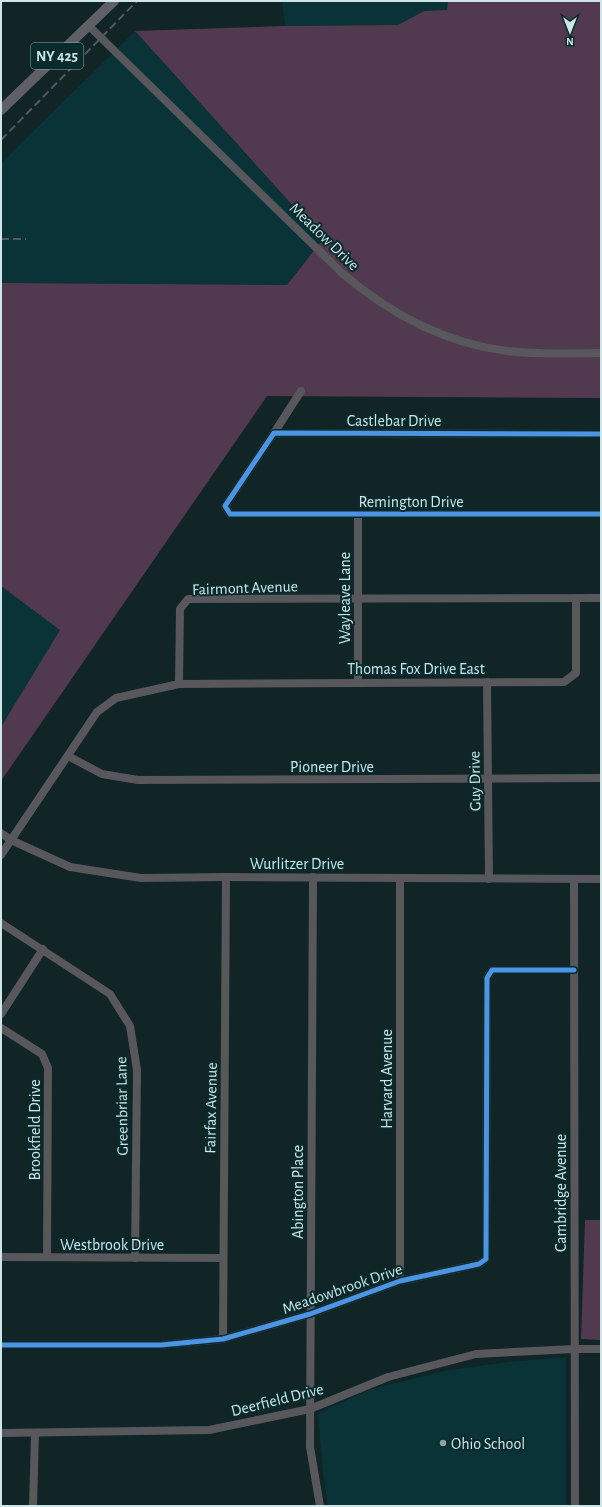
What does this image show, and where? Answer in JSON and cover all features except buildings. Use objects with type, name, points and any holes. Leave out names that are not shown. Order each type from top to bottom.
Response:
[{"type":"main road","name":"NY 425","points":[[1,110],[114,1]]},
{"type":"street","name":"Meadow Drive","points":[[89,26],[342,273],[385,306],[416,324],[450,337],[481,346],[530,353],[601,353]]},
{"type":"street","points":[[274,433],[301,391]]},
{"type":"street","name":"Castlebar Drive","points":[[274,433],[601,434]]},
{"type":"street","name":"Remington Drive","points":[[274,433],[225,506],[230,514],[601,514]]},
{"type":"street","name":"Wayleave Lane","points":[[358,514],[358,682]]},
{"type":"street","name":"Thomas Fox Drive East","points":[[179,684],[564,682],[576,673],[576,598]]},
{"type":"street","name":"Fairmont Avenue","points":[[179,684],[180,609],[188,599],[601,598]]},
{"type":"street","name":"Guy Drive","points":[[487,682],[489,879]]},
{"type":"street","points":[[1,855],[97,712],[116,698],[179,684]]},
{"type":"street","name":"Pioneer Drive","points":[[68,756],[102,774],[138,780],[488,780],[601,778]]},
{"type":"street","name":"Wurlitzer Drive","points":[[1,834],[70,867],[141,878],[313,877],[601,879]]},
{"type":"street","name":"Fairfax Avenue","points":[[223,1339],[226,877]]},
{"type":"street","name":"Abington Place","points":[[313,877],[310,1447],[320,1506]]},
{"type":"street","name":"Harvard Avenue","points":[[400,878],[400,1281]]},
{"type":"street","name":"Cambridge Avenue","points":[[574,879],[574,1506]]},
{"type":"street","name":"Greenbriar Lane","points":[[1,923],[110,994],[130,1026],[137,1070],[135,1258]]},
{"type":"street","points":[[1,1014],[43,949]]},
{"type":"street","name":"Meadowbrook Drive","points":[[1,1345],[161,1346],[223,1339],[310,1314],[400,1281],[479,1264],[486,1260],[487,978],[492,970],[574,970]]},
{"type":"street","name":"Brookfield Drive","points":[[1,1028],[42,1054],[48,1068],[47,1257]]},
{"type":"street","name":"Westbrook Drive","points":[[1,1258],[223,1258]]},
{"type":"street","name":"Deerfield Drive","points":[[1,1433],[209,1430],[310,1409],[388,1377],[476,1354],[601,1349]]},
{"type":"street","points":[[33,1506],[35,1433]]},
{"type":"shaded area","points":[[282,1],[448,1],[447,10],[424,11],[398,25],[285,26]]},
{"type":"shaded area","points":[[448,1],[601,1],[601,398],[267,396],[1,781],[1,727],[60,630],[1,586],[1,283],[287,285],[323,239],[135,31],[285,26],[398,25],[424,11],[447,10]]},
{"type":"shaded area","points":[[135,31],[323,239],[287,285],[1,283],[1,163]]},
{"type":"shaded area","points":[[1,586],[61,630],[1,727]]},
{"type":"shaded area","points":[[585,1220],[601,1220],[601,1340],[581,1339]]},
{"type":"shaded area","name":"Ohio School","points":[[566,1357],[566,1506],[328,1506],[323,1473],[318,1413],[372,1389],[449,1370],[508,1362]]},
{"type":"railway","points":[[1,140],[137,1]]},
{"type":"railway","points":[[1,239],[26,239]]},
{"type":"cycle path","points":[[601,434],[274,433],[225,506],[230,514],[601,514]]},
{"type":"cycle path","points":[[1,1345],[161,1345],[223,1339],[310,1314],[400,1281],[479,1264],[486,1259],[487,978],[492,970],[574,970]]},
{"type":"place","name":"Ohio School","points":[[443,1443]]}]
